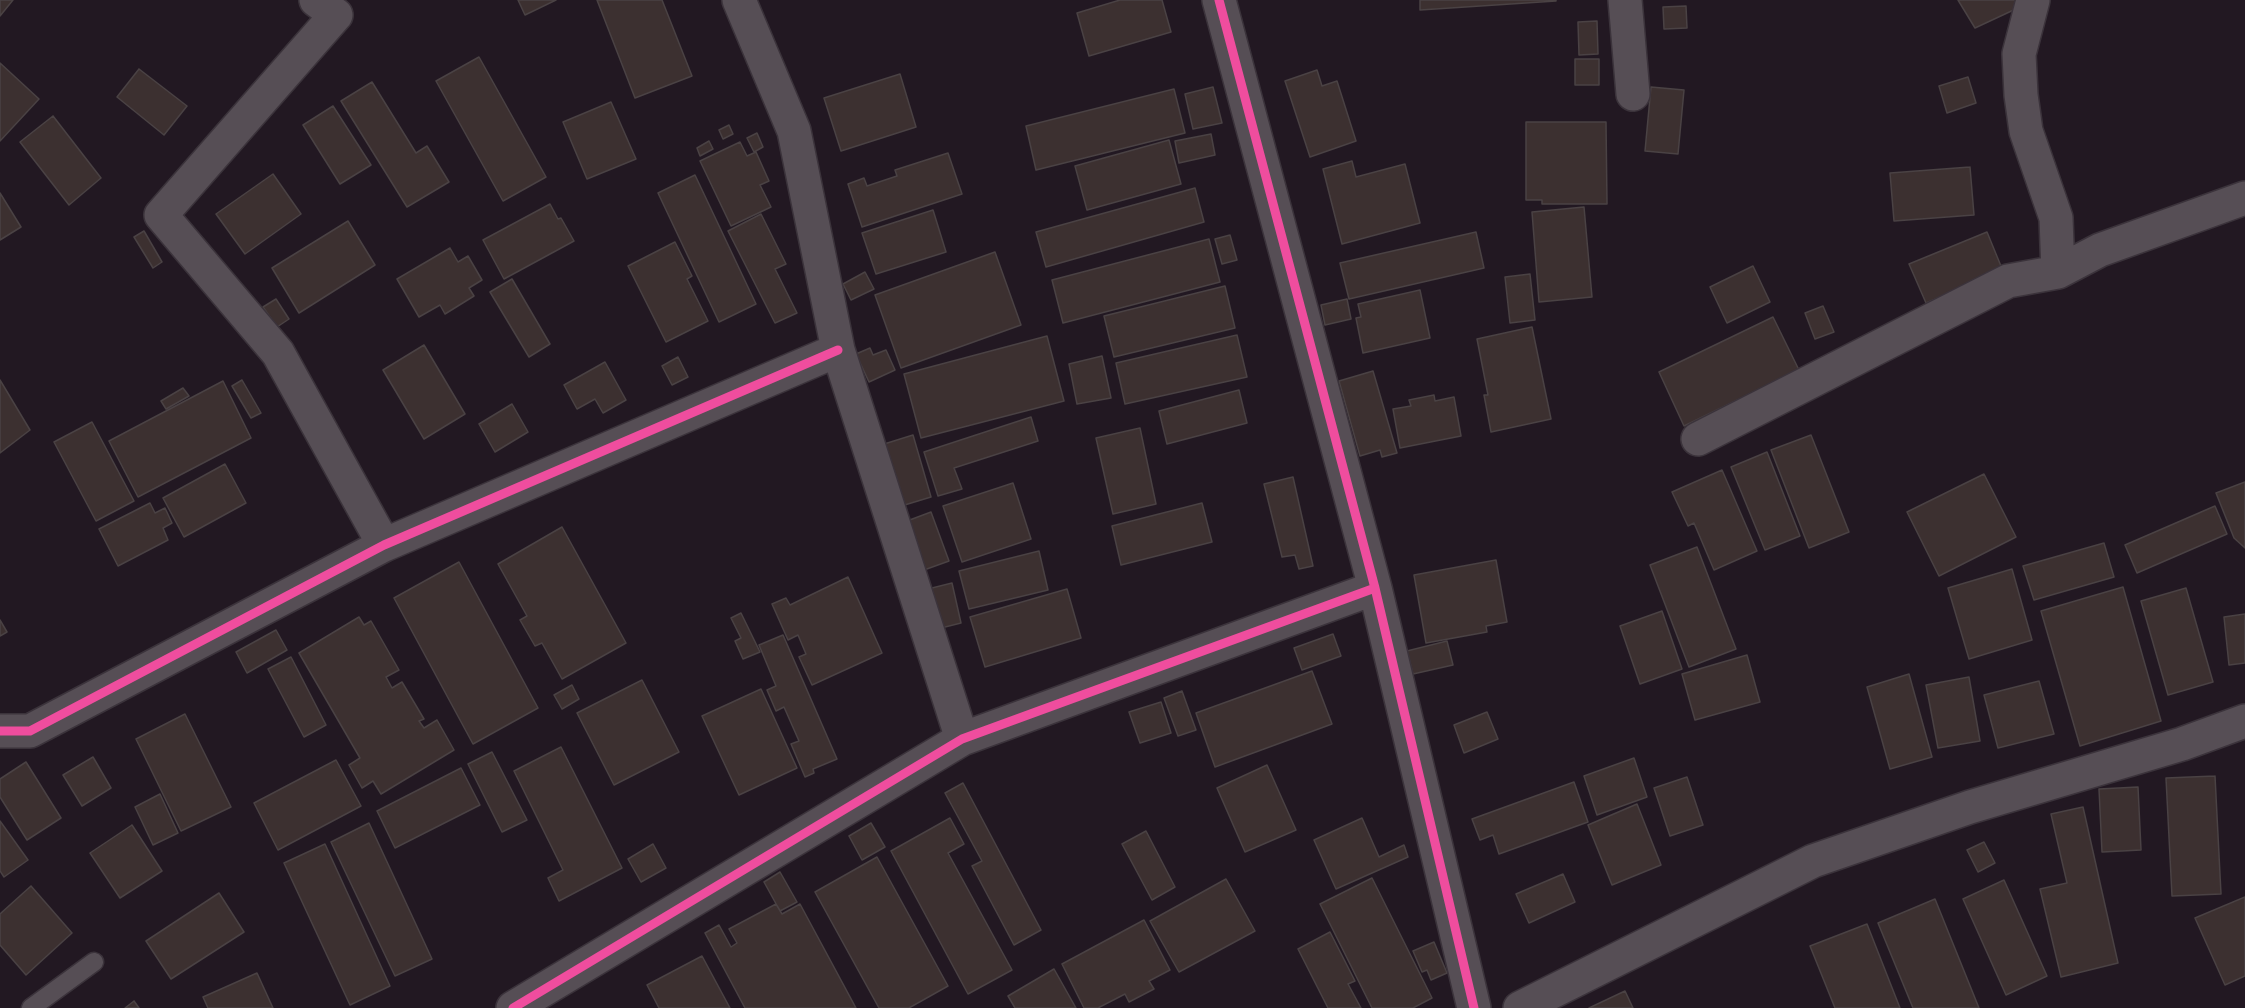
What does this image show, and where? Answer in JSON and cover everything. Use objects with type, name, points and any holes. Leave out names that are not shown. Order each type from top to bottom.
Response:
[{"type":"street","points":[[316,0],[336,15],[162,215],[278,353],[384,545]]},
{"type":"street","points":[[739,0],[794,131],[838,350],[962,739]]},
{"type":"street","points":[[1219,0],[1375,588],[1473,1008]]},
{"type":"street","points":[[1626,0],[1633,94]]},
{"type":"street","points":[[2033,0],[2019,54],[2021,95],[2026,131],[2056,218],[2058,272]]},
{"type":"street","points":[[1698,440],[2008,281],[2058,272],[2100,250],[2245,198]]},
{"type":"street","points":[[2056,218],[2100,250]]},
{"type":"street","points":[[0,731],[30,731],[384,545],[838,350]]},
{"type":"street","points":[[513,1008],[962,739],[1375,588]]},
{"type":"street","points":[[1520,1008],[1814,861],[1970,807],[2182,744],[2245,721]]},
{"type":"lane","points":[[31,1008],[94,962]]},
{"type":"building","points":[[0,0],[13,0],[0,16]]},
{"type":"building","points":[[518,0],[556,0],[525,15]]},
{"type":"building","points":[[597,0],[662,0],[692,76],[635,98]]},
{"type":"building","points":[[1120,0],[1162,0],[1171,32],[1089,56],[1077,13]]},
{"type":"building","points":[[1420,0],[1556,0],[1556,1],[1420,10]]},
{"type":"building","points":[[1958,0],[2017,0],[2020,7],[1975,28]]},
{"type":"building","points":[[1686,6],[1687,28],[1664,29],[1663,7]]},
{"type":"building","points":[[1597,21],[1598,54],[1579,55],[1578,22]]},
{"type":"building","points":[[479,57],[546,177],[503,201],[436,81]]},
{"type":"building","points":[[1575,59],[1599,59],[1599,85],[1575,85]]},
{"type":"building","points":[[0,63],[39,99],[0,141]]},
{"type":"building","points":[[139,69],[187,106],[164,135],[117,97]]},
{"type":"building","points":[[1317,70],[1322,86],[1337,81],[1356,141],[1310,157],[1285,81]]},
{"type":"building","points":[[900,74],[916,127],[841,151],[824,98]]},
{"type":"building","points":[[1968,77],[1976,103],[1947,113],[1939,86]]},
{"type":"building","points":[[372,82],[416,153],[427,146],[449,182],[407,207],[341,101]]},
{"type":"building","points":[[1213,87],[1222,123],[1193,129],[1185,94]]},
{"type":"building","points":[[1651,87],[1684,90],[1678,154],[1645,151]]},
{"type":"building","points":[[1174,89],[1185,133],[1036,170],[1026,126]]},
{"type":"building","points":[[611,102],[636,159],[587,179],[563,122]]},
{"type":"building","points":[[333,106],[371,165],[340,184],[303,125]]},
{"type":"building","points":[[53,116],[101,178],[69,205],[20,142]]},
{"type":"building","points":[[1526,122],[1606,122],[1607,204],[1542,204],[1542,200],[1526,200]]},
{"type":"building","points":[[729,125],[733,134],[723,139],[719,130]]},
{"type":"building","points":[[757,133],[763,147],[754,152],[747,138]]},
{"type":"building","points":[[1211,134],[1215,155],[1179,163],[1175,141]]},
{"type":"building","points":[[1169,140],[1181,184],[1087,210],[1075,166]]},
{"type":"building","points":[[709,141],[713,149],[700,156],[697,148]]},
{"type":"building","points":[[740,142],[747,156],[756,152],[769,181],[760,185],[771,207],[731,226],[700,161]]},
{"type":"building","points":[[948,153],[962,194],[862,227],[848,184],[864,178],[867,186],[897,176],[895,170]]},
{"type":"building","points":[[1352,161],[1356,177],[1405,164],[1420,223],[1342,244],[1323,169]]},
{"type":"building","points":[[1970,167],[1974,215],[1894,221],[1890,173]]},
{"type":"building","points":[[273,174],[301,214],[245,254],[216,214]]},
{"type":"building","points":[[695,175],[756,304],[719,322],[658,193]]},
{"type":"building","points":[[1195,188],[1204,222],[1046,267],[1036,232]]},
{"type":"building","points":[[0,193],[21,227],[0,240]]},
{"type":"building","points":[[550,204],[574,241],[504,279],[483,240]]},
{"type":"building","points":[[1584,207],[1592,297],[1539,302],[1532,212]]},
{"type":"building","points":[[933,210],[946,252],[876,274],[862,233]]},
{"type":"building","points":[[761,214],[786,264],[775,269],[797,313],[775,323],[728,231]]},
{"type":"building","points":[[348,221],[375,265],[299,313],[272,268]]},
{"type":"building","points":[[144,231],[162,262],[153,268],[134,237]]},
{"type":"building","points":[[1476,232],[1484,268],[1349,299],[1340,263]]},
{"type":"building","points":[[1987,232],[2003,271],[1926,303],[1909,264]]},
{"type":"building","points":[[1230,235],[1237,260],[1222,264],[1215,239]]},
{"type":"building","points":[[1209,239],[1220,282],[1063,323],[1052,280]]},
{"type":"building","points":[[675,242],[692,276],[687,279],[708,321],[666,342],[628,266]]},
{"type":"building","points":[[450,248],[458,262],[468,256],[482,280],[469,288],[474,296],[445,314],[440,305],[419,317],[397,279]]},
{"type":"building","points":[[995,252],[1021,325],[901,368],[875,295]]},
{"type":"building","points":[[1753,266],[1770,302],[1727,323],[1710,287]]},
{"type":"building","points":[[865,272],[874,289],[851,300],[843,284]]},
{"type":"building","points":[[1530,274],[1535,320],[1510,323],[1505,277]]},
{"type":"building","points":[[512,279],[550,344],[529,357],[490,292]]},
{"type":"building","points":[[1225,286],[1235,328],[1114,357],[1104,316]]},
{"type":"building","points":[[1420,290],[1430,338],[1363,353],[1356,318],[1361,317],[1358,304]]},
{"type":"building","points":[[276,299],[289,319],[277,327],[263,307]]},
{"type":"building","points":[[1347,299],[1351,319],[1325,325],[1321,305]]},
{"type":"building","points":[[1823,306],[1834,332],[1815,339],[1805,313]]},
{"type":"building","points":[[1773,317],[1799,370],[1684,426],[1659,372]]},
{"type":"building","points":[[1532,327],[1551,419],[1491,432],[1484,395],[1488,395],[1477,339]]},
{"type":"building","points":[[1237,335],[1247,377],[1125,404],[1116,363]]},
{"type":"building","points":[[1047,336],[1064,401],[921,438],[904,374]]},
{"type":"building","points":[[424,345],[465,414],[424,439],[383,370]]},
{"type":"building","points":[[870,348],[873,355],[886,350],[895,370],[869,382],[856,354]]},
{"type":"building","points":[[1102,356],[1111,398],[1077,404],[1069,364]]},
{"type":"building","points":[[678,357],[688,377],[672,385],[662,366]]},
{"type":"building","points":[[605,362],[626,400],[603,413],[595,399],[577,409],[564,385]]},
{"type":"building","points":[[1373,371],[1397,453],[1382,457],[1380,450],[1360,456],[1339,381]]},
{"type":"building","points":[[0,380],[30,430],[0,453]]},
{"type":"building","points":[[242,380],[261,413],[251,418],[232,386]]},
{"type":"building","points":[[223,381],[251,438],[138,497],[109,441]]},
{"type":"building","points":[[183,388],[189,396],[166,409],[161,401]]},
{"type":"building","points":[[1239,390],[1247,423],[1167,444],[1159,411]]},
{"type":"building","points":[[1434,395],[1435,401],[1454,397],[1461,436],[1400,448],[1393,409],[1411,406],[1409,400]]},
{"type":"building","points":[[512,404],[528,432],[495,452],[479,424]]},
{"type":"building","points":[[1031,417],[1038,441],[954,468],[962,489],[938,496],[924,452]]},
{"type":"building","points":[[92,422],[134,501],[96,521],[54,442]]},
{"type":"building","points":[[1140,428],[1156,504],[1113,514],[1096,438]]},
{"type":"building","points":[[913,435],[931,497],[898,507],[881,445]]},
{"type":"building","points":[[1811,435],[1849,532],[1809,548],[1771,450]]},
{"type":"building","points":[[1767,452],[1800,536],[1765,550],[1731,467]]},
{"type":"building","points":[[225,464],[246,503],[184,537],[163,498]]},
{"type":"building","points":[[1722,470],[1757,551],[1714,570],[1694,523],[1688,526],[1672,492]]},
{"type":"building","points":[[1984,474],[2016,537],[1939,576],[1907,512]]},
{"type":"building","points":[[1293,477],[1313,566],[1299,569],[1295,555],[1282,557],[1264,484]]},
{"type":"building","points":[[2245,482],[2245,548],[2234,538],[2216,493]]},
{"type":"building","points":[[1013,483],[1031,539],[962,562],[943,506]]},
{"type":"building","points":[[150,503],[155,513],[165,508],[172,523],[163,528],[168,540],[118,566],[99,529]]},
{"type":"building","points":[[1202,503],[1212,542],[1121,565],[1112,526]]},
{"type":"building","points":[[2215,506],[2227,534],[2137,573],[2125,545]]},
{"type":"building","points":[[931,512],[949,561],[924,570],[907,521]]},
{"type":"building","points":[[562,527],[626,643],[562,679],[542,643],[535,646],[520,620],[527,616],[498,564]]},
{"type":"building","points":[[2104,543],[2114,577],[2034,600],[2023,566]]},
{"type":"building","points":[[1697,547],[1736,649],[1689,667],[1650,565]]},
{"type":"building","points":[[1039,551],[1048,590],[969,609],[959,571]]},
{"type":"building","points":[[1496,560],[1507,622],[1486,626],[1487,632],[1426,643],[1414,575]]},
{"type":"building","points":[[459,562],[538,708],[473,744],[394,598]]},
{"type":"building","points":[[2012,569],[2032,640],[1969,659],[1948,588]]},
{"type":"building","points":[[848,577],[882,653],[812,685],[799,657],[806,654],[798,635],[788,640],[772,604],[786,598],[790,605]]},
{"type":"building","points":[[952,583],[961,623],[937,629],[928,589]]},
{"type":"building","points":[[2123,587],[2161,721],[2080,746],[2041,611]]},
{"type":"building","points":[[2186,588],[2213,682],[2168,695],[2141,601]]},
{"type":"building","points":[[1067,589],[1081,638],[985,667],[970,617]]},
{"type":"building","points":[[1662,611],[1682,669],[1640,684],[1620,626]]},
{"type":"building","points":[[741,613],[760,652],[743,659],[735,641],[741,638],[731,618]]},
{"type":"building","points":[[2245,614],[2245,663],[2229,665],[2224,617]]},
{"type":"building","points":[[359,617],[364,625],[371,621],[399,670],[386,677],[392,688],[402,682],[424,719],[419,721],[424,728],[437,720],[454,750],[381,794],[373,781],[362,788],[349,765],[360,758],[299,653]]},
{"type":"building","points":[[0,620],[7,632],[0,636]]},
{"type":"building","points":[[276,630],[287,650],[247,673],[236,652]]},
{"type":"building","points":[[1333,634],[1341,656],[1302,670],[1294,648]]},
{"type":"building","points":[[783,635],[837,759],[813,769],[814,773],[805,777],[791,744],[799,741],[784,707],[776,711],[767,690],[776,686],[759,645]]},
{"type":"building","points":[[1447,641],[1453,665],[1413,674],[1407,651]]},
{"type":"building","points":[[1747,655],[1760,702],[1695,720],[1682,674]]},
{"type":"building","points":[[291,657],[326,725],[304,737],[268,669]]},
{"type":"building","points":[[1312,671],[1332,724],[1215,767],[1196,713]]},
{"type":"building","points":[[1909,674],[1932,757],[1890,769],[1867,687]]},
{"type":"building","points":[[1969,677],[1980,741],[1938,748],[1926,685]]},
{"type":"building","points":[[642,680],[679,752],[614,785],[577,713]]},
{"type":"building","points":[[2039,681],[2054,734],[1998,748],[1984,695]]},
{"type":"building","points":[[572,685],[579,699],[562,709],[554,695]]},
{"type":"building","points":[[761,689],[797,768],[739,795],[702,716]]},
{"type":"building","points":[[1182,691],[1196,730],[1178,736],[1164,698]]},
{"type":"building","points":[[1161,702],[1171,733],[1140,743],[1129,712]]},
{"type":"building","points":[[1487,712],[1498,739],[1464,753],[1454,725]]},
{"type":"building","points":[[185,714],[231,807],[181,831],[136,739]]},
{"type":"building","points":[[561,747],[622,868],[559,901],[548,878],[563,870],[514,771]]},
{"type":"building","points":[[492,752],[527,820],[502,832],[468,764]]},
{"type":"building","points":[[93,757],[111,788],[82,806],[63,775]]},
{"type":"building","points":[[1634,758],[1647,797],[1597,815],[1584,776]]},
{"type":"building","points":[[336,760],[361,806],[278,850],[254,803]]},
{"type":"building","points":[[26,762],[61,818],[27,840],[0,797],[0,779]]},
{"type":"building","points":[[1267,765],[1296,830],[1245,852],[1217,788]]},
{"type":"building","points":[[461,768],[480,805],[395,848],[377,811]]},
{"type":"building","points":[[2215,776],[2221,894],[2172,896],[2166,778]]},
{"type":"building","points":[[1687,777],[1703,825],[1670,836],[1654,788]]},
{"type":"building","points":[[1574,782],[1588,822],[1499,854],[1493,835],[1480,840],[1472,819]]},
{"type":"building","points":[[963,783],[1041,930],[1014,945],[972,866],[982,861],[945,793]]},
{"type":"building","points":[[2138,787],[2141,850],[2102,852],[2099,789]]},
{"type":"building","points":[[160,794],[178,833],[153,845],[135,807]]},
{"type":"building","points":[[1637,804],[1661,865],[1612,885],[1588,825]]},
{"type":"building","points":[[2083,807],[2118,963],[2061,977],[2040,889],[2067,883],[2051,814]]},
{"type":"building","points":[[950,818],[964,844],[948,853],[1012,970],[968,994],[891,851]]},
{"type":"building","points":[[1362,818],[1379,857],[1404,845],[1408,857],[1336,889],[1314,840]]},
{"type":"building","points":[[0,821],[28,860],[4,877],[0,871]]},
{"type":"building","points":[[369,823],[432,959],[395,976],[331,842]]},
{"type":"building","points":[[871,823],[885,847],[862,860],[849,836]]},
{"type":"building","points":[[132,825],[162,871],[120,898],[90,853]]},
{"type":"building","points":[[1146,831],[1175,887],[1152,900],[1122,844]]},
{"type":"building","points":[[1984,842],[1995,863],[1978,872],[1967,850]]},
{"type":"building","points":[[325,844],[390,986],[350,1005],[284,863]]},
{"type":"building","points":[[653,844],[666,868],[641,882],[628,859]]},
{"type":"building","points":[[877,857],[948,986],[909,1008],[879,1008],[815,892]]},
{"type":"building","points":[[780,872],[797,902],[780,911],[764,882]]},
{"type":"building","points":[[1563,874],[1575,902],[1529,923],[1516,894]]},
{"type":"building","points":[[1372,878],[1432,998],[1413,1008],[1372,1008],[1320,904]]},
{"type":"building","points":[[1226,879],[1255,931],[1179,972],[1150,921]]},
{"type":"building","points":[[2004,880],[2047,976],[2006,995],[1963,899]]},
{"type":"building","points":[[31,886],[72,933],[26,975],[0,945],[0,914]]},
{"type":"building","points":[[219,893],[244,932],[171,979],[146,941]]},
{"type":"building","points":[[2245,897],[2245,976],[2225,985],[2195,918]]},
{"type":"building","points":[[1935,899],[1979,1008],[1913,1008],[1878,923]]},
{"type":"building","points":[[776,904],[782,914],[800,904],[856,1008],[745,1008],[705,933],[719,925],[731,947],[737,943],[729,929]]},
{"type":"building","points":[[1144,920],[1170,970],[1149,981],[1154,989],[1129,1002],[1125,994],[1098,1008],[1084,1008],[1062,964]]},
{"type":"building","points":[[1867,924],[1900,1008],[1835,1008],[1810,946]]},
{"type":"building","points":[[1330,932],[1355,981],[1348,984],[1361,1008],[1328,1008],[1298,949]]},
{"type":"building","points":[[1434,942],[1447,973],[1431,980],[1427,970],[1422,972],[1413,951]]},
{"type":"building","points":[[702,956],[730,1008],[659,1008],[647,985]]},
{"type":"building","points":[[1054,969],[1076,1008],[1015,1008],[1008,996]]},
{"type":"building","points":[[257,973],[273,1008],[208,1008],[203,997]]},
{"type":"building","points":[[1625,991],[1633,1008],[1589,1008]]},
{"type":"building","points":[[134,1001],[139,1008],[125,1008]]},
{"type":"cycle path","points":[[1219,0],[1375,588],[1474,1008]]},
{"type":"cycle path","points":[[0,731],[30,731],[384,545],[838,350]]},
{"type":"cycle path","points":[[513,1008],[962,739],[1375,588]]}]
